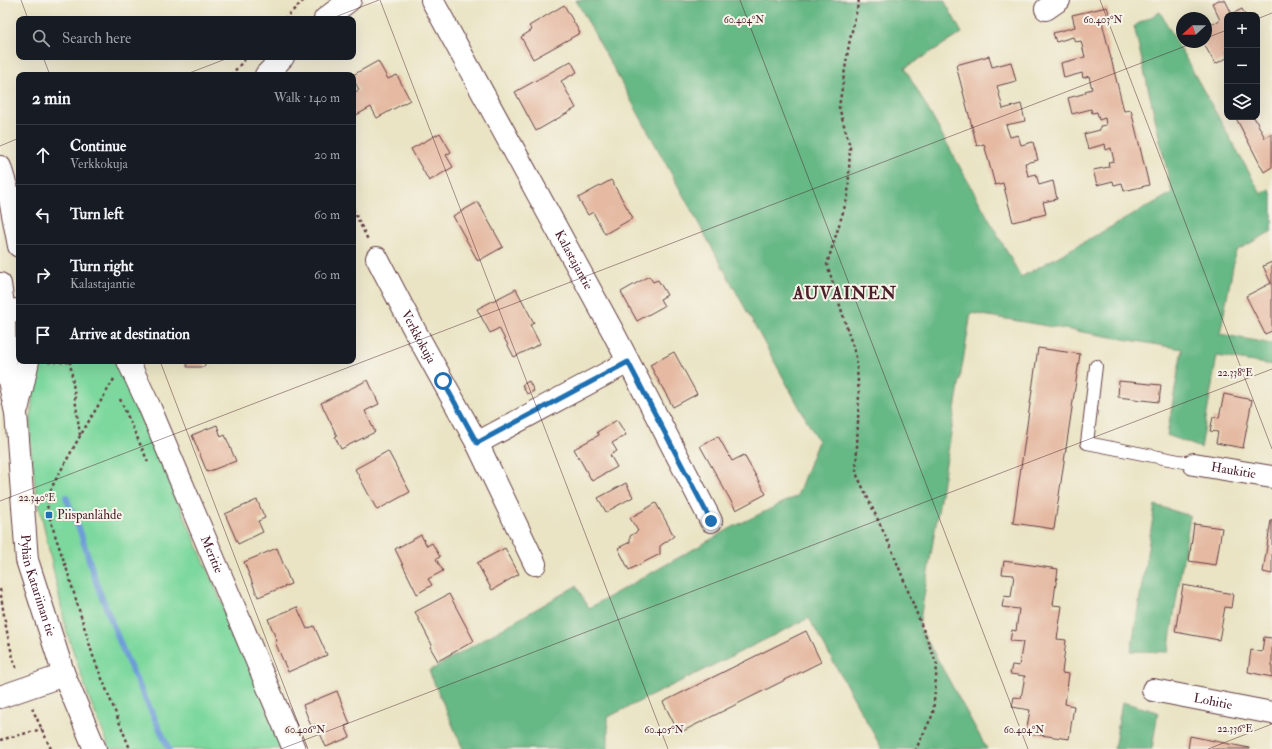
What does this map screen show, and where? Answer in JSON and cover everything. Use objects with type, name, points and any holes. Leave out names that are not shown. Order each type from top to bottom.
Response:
[{"type":"street","points":[[329,16],[350,0]]},
{"type":"street","name":"Kalastajantie","points":[[432,0],[612,330],[711,521]]},
{"type":"street","points":[[269,72],[280,60]]},
{"type":"street","points":[[0,167],[10,199],[16,230]]},
{"type":"street","name":"Verkkokuja","points":[[377,258],[415,331],[477,443],[535,564]]},
{"type":"street","name":"Pyhän Katariinan tie","points":[[0,284],[12,311],[5,362],[16,413],[27,560],[64,675],[95,749]]},
{"type":"street","points":[[477,443],[628,362]]},
{"type":"street","name":"Pyhän Katariinan tie","points":[[16,413],[27,364]]},
{"type":"street","name":"Meritie","points":[[122,368],[150,408],[294,749]]},
{"type":"street","name":"Haukitie","points":[[1194,464],[1272,477]]},
{"type":"street","points":[[0,697],[64,675]]},
{"type":"street","name":"Lohitie","points":[[1153,690],[1272,713]]},
{"type":"lane","points":[[1096,366],[1087,443],[1194,464]]},
{"type":"path","points":[[287,16],[304,0]]},
{"type":"path","points":[[859,0],[849,44],[839,108],[850,147],[848,196],[827,264],[856,357],[859,394],[856,473],[892,550],[937,665],[933,714],[916,749]]},
{"type":"path","points":[[234,72],[244,60]]},
{"type":"path","points":[[356,215],[377,258]]},
{"type":"path","points":[[70,364],[80,436]]},
{"type":"path","points":[[122,368],[80,436],[51,489],[47,504],[55,535],[93,656],[130,749]]},
{"type":"path","points":[[0,740],[42,729]]},
{"type":"green space","points":[[576,0],[944,0],[962,33],[905,68],[1021,277],[1172,193],[1134,26],[1160,12],[1176,41],[1176,48],[1180,48],[1261,194],[1269,189],[1272,195],[1272,231],[1236,251],[1220,334],[1272,344],[1272,365],[1217,356],[1201,448],[1167,435],[1182,349],[971,313],[919,626],[987,749],[882,749],[809,618],[608,717],[608,749],[463,749],[429,671],[576,586],[589,608],[733,527],[797,496],[818,441]]},
{"type":"green space","points":[[38,364],[121,364],[127,383],[285,749],[110,749],[89,698],[67,633],[35,485],[30,439],[33,381]]},
{"type":"green space","points":[[1155,505],[1190,516],[1168,652],[1131,651]]},
{"type":"green space","points":[[1122,702],[1158,712],[1152,749],[1114,749]]},
{"type":"building","points":[[1219,0],[1225,0],[1231,12],[1224,12],[1224,60],[1215,64],[1206,48],[1212,48],[1212,24],[1220,20],[1212,3]]},
{"type":"building","points":[[564,5],[580,33],[533,59],[521,37],[532,30],[529,26]]},
{"type":"building","points":[[1107,7],[1111,20],[1102,22],[1124,111],[1131,110],[1149,185],[1124,191],[1122,183],[1114,185],[1113,181],[1097,185],[1093,170],[1109,167],[1108,162],[1114,161],[1111,148],[1106,150],[1105,144],[1088,149],[1084,134],[1100,130],[1100,126],[1106,125],[1105,118],[1099,120],[1097,112],[1092,113],[1091,109],[1072,114],[1068,98],[1086,93],[1085,91],[1092,89],[1089,76],[1083,78],[1082,73],[1064,78],[1061,63],[1085,57],[1081,41],[1075,42],[1073,37],[1056,42],[1053,33],[1075,27],[1072,15]]},
{"type":"building","points":[[1242,9],[1244,12],[1236,12]]},
{"type":"building","points":[[989,56],[992,67],[1011,62],[1016,81],[997,86],[1003,109],[1021,104],[1025,121],[1006,125],[1010,137],[1018,135],[1021,145],[1033,142],[1038,160],[1025,163],[1028,176],[1036,174],[1039,185],[1053,181],[1057,199],[1043,202],[1046,214],[1013,222],[1003,183],[995,185],[984,144],[977,146],[956,65]]},
{"type":"building","points":[[378,61],[388,79],[397,75],[410,100],[377,118],[371,107],[356,115],[356,92],[359,90],[356,84],[356,73]]},
{"type":"building","points":[[571,61],[577,72],[561,81],[576,108],[536,131],[515,92]]},
{"type":"building","points":[[1237,120],[1256,120],[1265,138],[1272,134],[1272,167],[1264,172]]},
{"type":"building","points":[[440,133],[451,152],[446,155],[453,167],[429,181],[411,149]]},
{"type":"building","points":[[611,180],[633,218],[605,234],[593,212],[588,215],[578,198]]},
{"type":"building","points":[[478,202],[503,247],[478,261],[453,216]]},
{"type":"building","points":[[1272,262],[1272,331],[1265,334],[1246,296],[1271,283],[1263,266]]},
{"type":"building","points":[[649,276],[653,282],[658,280],[667,295],[660,299],[664,306],[637,321],[621,292]]},
{"type":"building","points":[[516,289],[534,323],[530,325],[540,344],[514,357],[499,328],[490,333],[477,309]]},
{"type":"building","points":[[1038,348],[1080,354],[1054,529],[1013,523]]},
{"type":"building","points":[[674,352],[697,394],[673,407],[650,365]]},
{"type":"building","points":[[187,364],[205,364],[204,367],[187,367]]},
{"type":"building","points":[[368,380],[379,404],[365,411],[375,432],[341,449],[335,437],[337,436],[321,403]]},
{"type":"building","points":[[529,381],[534,391],[527,394],[522,385]]},
{"type":"building","points":[[1119,381],[1161,385],[1159,402],[1118,397]]},
{"type":"building","points":[[1224,394],[1252,400],[1243,448],[1216,443],[1218,432],[1210,431],[1213,417],[1219,418]]},
{"type":"building","points":[[617,420],[626,435],[612,443],[617,451],[610,455],[617,467],[592,481],[574,449],[599,435],[597,432]]},
{"type":"building","points":[[217,425],[221,437],[225,435],[236,461],[207,472],[192,435]]},
{"type":"building","points":[[718,436],[732,461],[744,455],[766,494],[736,510],[700,446]]},
{"type":"building","points":[[388,451],[410,492],[377,510],[355,469]]},
{"type":"building","points":[[626,483],[633,497],[606,512],[598,498]]},
{"type":"building","points":[[257,500],[265,518],[258,521],[263,532],[238,544],[225,514]]},
{"type":"building","points":[[656,503],[674,536],[660,546],[660,554],[629,570],[618,548],[630,542],[630,536],[638,531],[630,518]]},
{"type":"building","points":[[1272,520],[1272,574],[1263,572]]},
{"type":"building","points":[[1194,524],[1222,528],[1216,565],[1189,561]]},
{"type":"building","points":[[421,535],[427,546],[432,543],[440,557],[436,559],[443,571],[428,579],[432,585],[417,594],[395,549]]},
{"type":"building","points":[[277,548],[291,584],[258,597],[244,562]]},
{"type":"building","points":[[505,548],[519,574],[492,590],[477,563]]},
{"type":"building","points":[[1004,561],[1058,569],[1053,605],[1062,606],[1057,639],[1066,640],[1062,673],[1069,674],[1065,704],[1074,706],[1069,739],[1026,733],[1030,710],[1012,707],[1014,697],[1021,698],[1025,676],[1010,674],[1012,665],[1019,666],[1023,642],[1010,641],[1012,630],[1016,631],[1019,609],[1002,607],[1004,596],[1011,597],[1014,575],[1002,574]]},
{"type":"building","points":[[1183,585],[1233,594],[1231,608],[1225,607],[1219,640],[1175,632]]},
{"type":"building","points":[[449,594],[474,641],[438,661],[430,647],[432,645],[415,612]]},
{"type":"building","points":[[297,607],[307,629],[314,626],[327,655],[288,672],[275,642],[277,641],[268,619]]},
{"type":"building","points":[[806,631],[821,662],[679,733],[663,702]]},
{"type":"building","points":[[1264,637],[1272,638],[1272,677],[1248,672],[1251,650],[1262,652]]},
{"type":"building","points":[[337,691],[350,724],[345,726],[350,737],[326,747],[316,724],[311,726],[303,705]]},
{"type":"building","points":[[1190,736],[1249,748],[1249,749],[1188,749]]},
{"type":"waterway","points":[[66,497],[80,531],[97,585],[127,660],[169,749]]},
{"type":"place","name":"Piispanlähde","points":[[49,515]]},
{"type":"district","name":"AUVAINEN","points":[[845,293]]},
{"type":"route","points":[[443,381],[477,443],[628,362],[711,521]]}]
